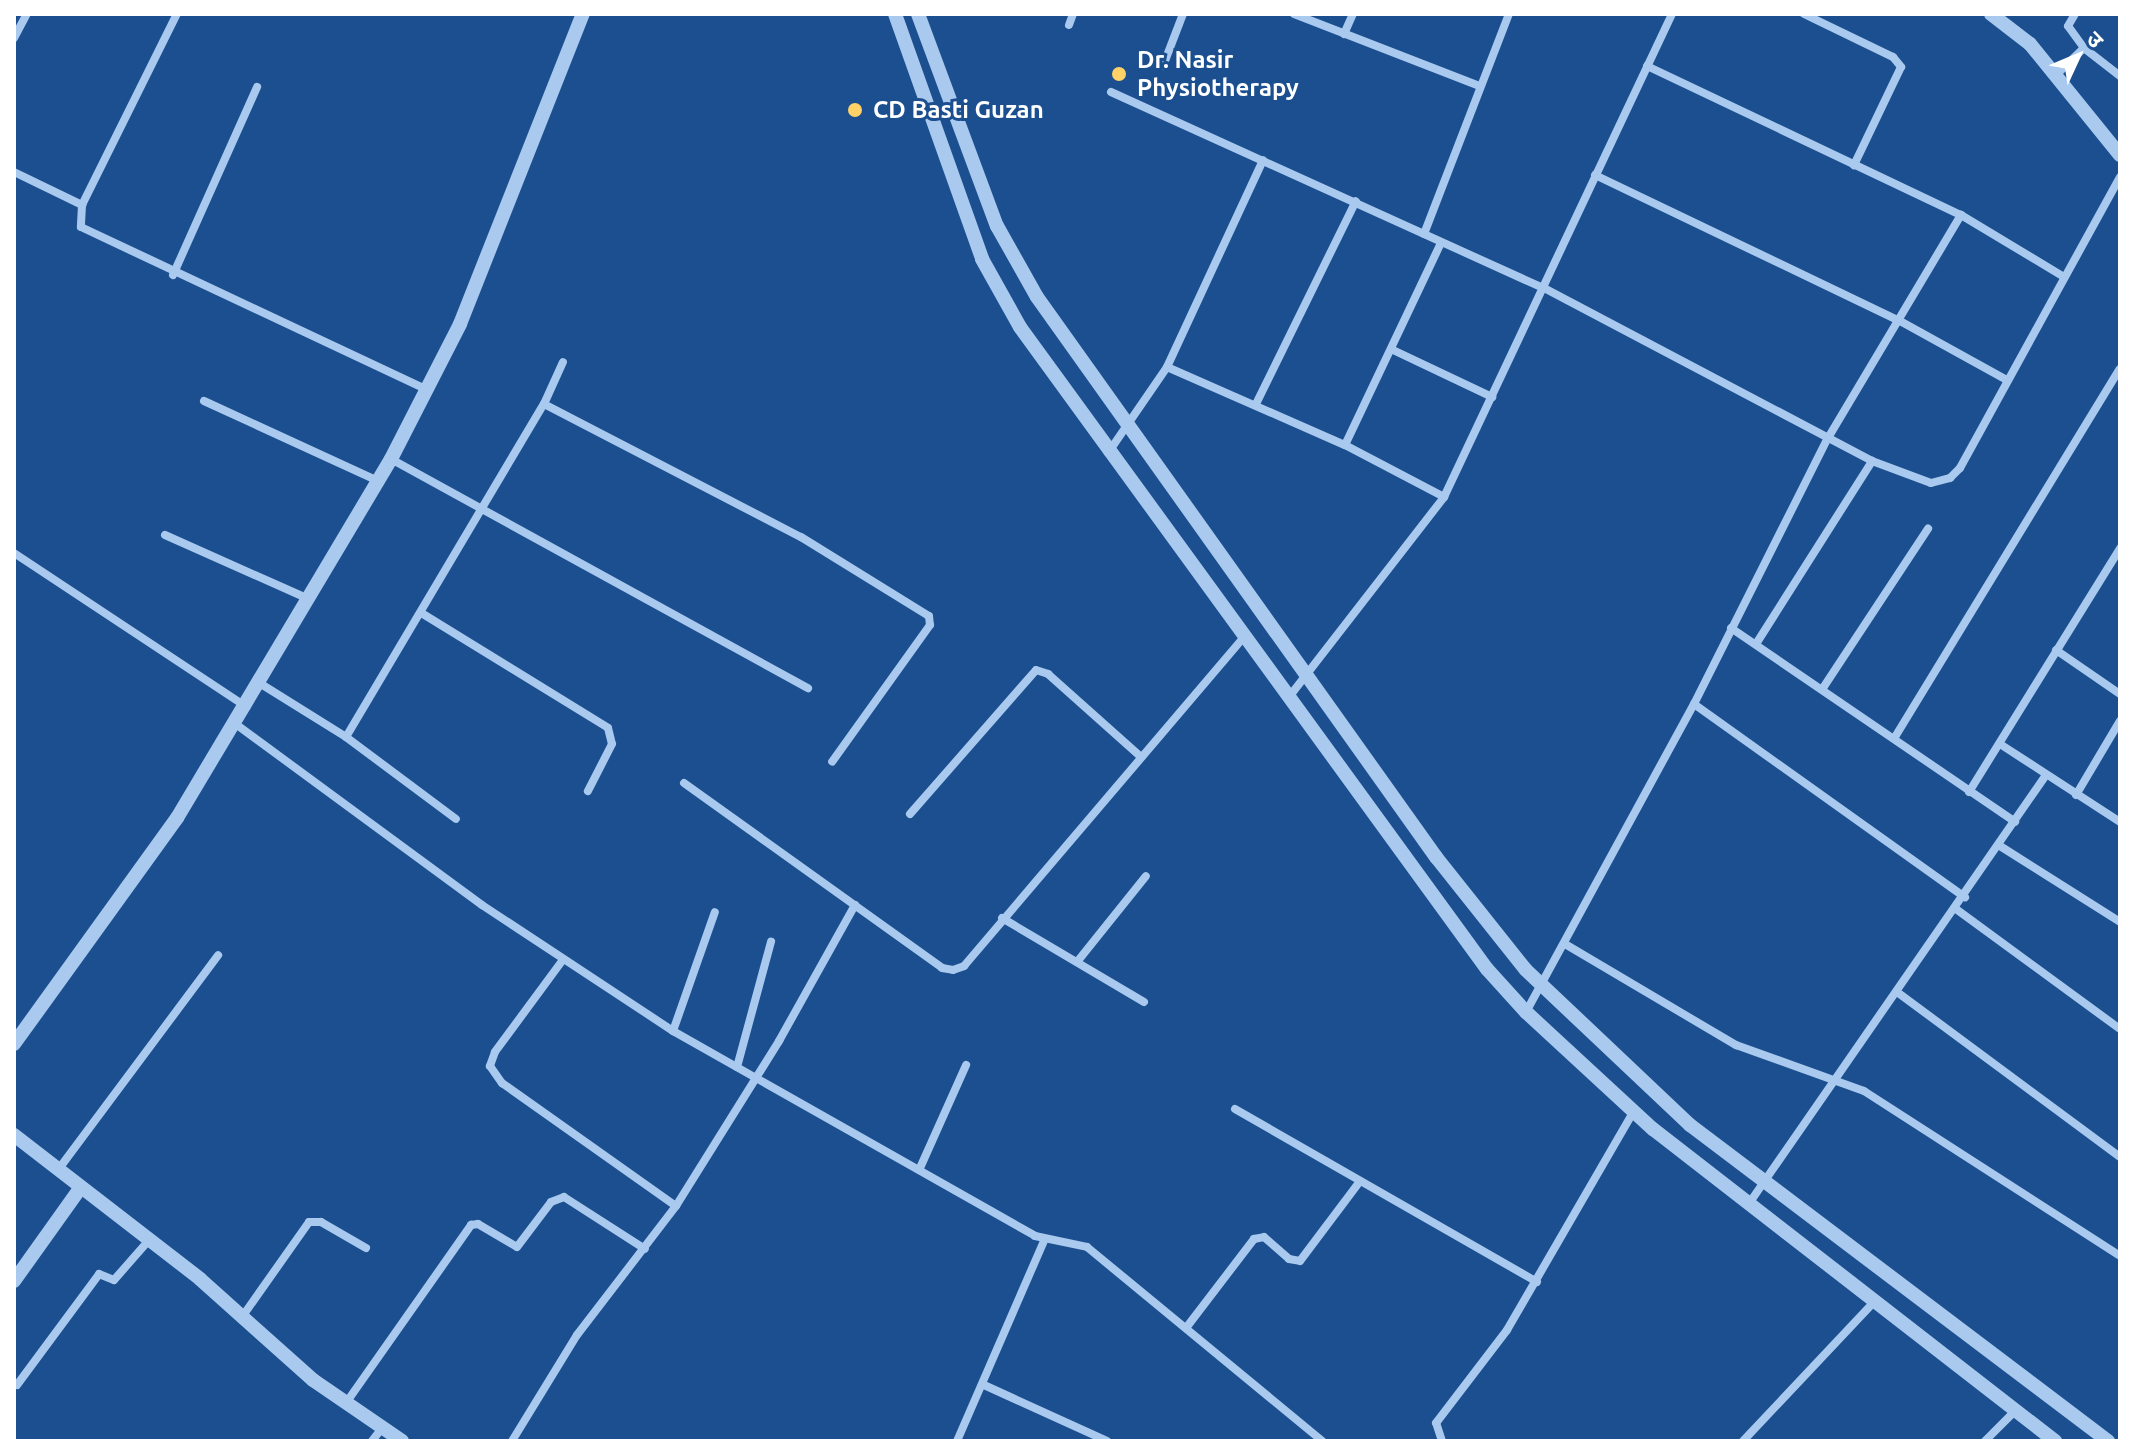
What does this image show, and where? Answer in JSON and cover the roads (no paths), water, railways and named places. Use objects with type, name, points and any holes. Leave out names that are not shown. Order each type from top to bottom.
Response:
[{"type":"street","points":[[14,38],[27,14]]},
{"type":"street","points":[[14,1044],[177,818],[237,725],[391,459],[460,324],[583,14]]},
{"type":"street","points":[[895,14],[982,259],[1049,374],[1417,877],[1526,1012],[1634,1111],[1748,1205],[2055,1441]]},
{"type":"street","points":[[918,14],[1013,260],[1127,427],[1309,676],[1436,857],[1542,985],[1622,1065],[1763,1182],[2108,1441]]},
{"type":"street","points":[[1069,25],[1073,14]]},
{"type":"street","points":[[1163,66],[1183,14]]},
{"type":"street","points":[[1294,14],[1480,86]]},
{"type":"street","points":[[1344,34],[1353,14]]},
{"type":"street","points":[[1424,234],[1509,14]]},
{"type":"street","points":[[1288,698],[1309,676],[1444,497],[1672,14]]},
{"type":"street","points":[[1804,14],[1893,57],[1901,67],[1854,165]]},
{"type":"street","points":[[1991,14],[2030,44],[2120,155]]},
{"type":"street","points":[[2075,14],[2068,26],[2084,48],[2120,76]]},
{"type":"street","points":[[176,15],[82,205],[81,227],[173,275],[426,389]]},
{"type":"street","points":[[2056,75],[2084,48]]},
{"type":"street","points":[[1647,66],[1961,215],[2064,277]]},
{"type":"street","points":[[173,275],[257,87]]},
{"type":"street","points":[[1111,92],[1544,288],[1872,461],[1931,483],[1950,478],[2120,177]]},
{"type":"street","points":[[1108,454],[1167,367],[1263,160]]},
{"type":"street","points":[[14,172],[82,205]]},
{"type":"street","points":[[1595,175],[1900,321],[2007,380]]},
{"type":"street","points":[[1256,404],[1356,201]]},
{"type":"street","points":[[1526,1012],[1694,704],[1828,438],[1961,215]]},
{"type":"street","points":[[1345,445],[1393,350],[1441,243]]},
{"type":"street","points":[[1393,350],[1492,397]]},
{"type":"street","points":[[346,737],[423,614],[544,404],[563,362]]},
{"type":"street","points":[[1167,367],[1345,445],[1444,497]]},
{"type":"street","points":[[1895,737],[2120,369]]},
{"type":"street","points":[[204,401],[378,481]]},
{"type":"street","points":[[544,404],[801,537],[929,616],[930,625],[832,762]]},
{"type":"street","points":[[391,459],[484,507],[808,688]]},
{"type":"street","points":[[1756,644],[1872,461]]},
{"type":"street","points":[[1823,688],[1928,529]]},
{"type":"street","points":[[165,535],[309,599]]},
{"type":"street","points":[[1969,792],[2120,548]]},
{"type":"street","points":[[14,553],[247,707]]},
{"type":"street","points":[[423,614],[608,728],[612,744],[588,791]]},
{"type":"street","points":[[1731,628],[1895,737],[2015,822]]},
{"type":"street","points":[[684,783],[942,968],[953,970],[964,966],[1244,637]]},
{"type":"street","points":[[2056,650],[2120,694]]},
{"type":"street","points":[[910,814],[1036,670],[1048,674],[1141,757]]},
{"type":"street","points":[[261,684],[346,737],[456,819]]},
{"type":"street","points":[[1694,704],[1965,897]]},
{"type":"street","points":[[2076,795],[2120,721]]},
{"type":"street","points":[[237,725],[562,961],[673,1031],[1045,1239],[1087,1247],[1322,1441]]},
{"type":"street","points":[[2000,744],[2120,822]]},
{"type":"street","points":[[1748,1205],[1965,897],[2046,775]]},
{"type":"street","points":[[2000,846],[2120,922]]},
{"type":"street","points":[[1077,962],[1146,876]]},
{"type":"street","points":[[512,1441],[577,1335],[676,1206],[757,1077],[855,905]]},
{"type":"street","points":[[1956,909],[2120,1029]]},
{"type":"street","points":[[673,1031],[715,912]]},
{"type":"street","points":[[1002,918],[1144,1002]]},
{"type":"street","points":[[737,1067],[771,942]]},
{"type":"street","points":[[1565,944],[1736,1045],[1835,1078],[2120,1256]]},
{"type":"street","points":[[57,1171],[218,955]]},
{"type":"street","points":[[562,961],[495,1052],[490,1066],[502,1083],[676,1206]]},
{"type":"street","points":[[1897,992],[2120,1157]]},
{"type":"street","points":[[920,1168],[966,1065]]},
{"type":"street","points":[[1235,1109],[1537,1282]]},
{"type":"street","points":[[1442,1441],[1436,1423],[1537,1282],[1634,1111]]},
{"type":"street","points":[[14,1135],[57,1171],[150,1239],[345,1404],[402,1441]]},
{"type":"street","points":[[1186,1328],[1254,1239],[1264,1237],[1289,1259],[1305,1258],[1360,1181]]},
{"type":"street","points":[[14,1281],[81,1187]]},
{"type":"street","points":[[345,1404],[471,1225],[478,1224],[517,1247],[551,1202],[564,1197],[645,1249]]},
{"type":"street","points":[[242,1317],[309,1222],[321,1222],[366,1248]]},
{"type":"street","points":[[17,1385],[99,1274],[114,1280],[150,1239]]},
{"type":"street","points":[[957,1441],[1045,1239]]},
{"type":"street","points":[[1743,1441],[1874,1302]]},
{"type":"street","points":[[984,1385],[1107,1441]]},
{"type":"street","points":[[1985,1441],[2016,1410]]},
{"type":"street","points":[[372,1441],[383,1427]]},
{"type":"street","points":[[1084,1441],[1091,1432]]},
{"type":"place","name":"Dr. Nasir Physiotherapy","points":[[1119,74]]},
{"type":"place","name":"CD Basti Guzan","points":[[855,110]]}]
